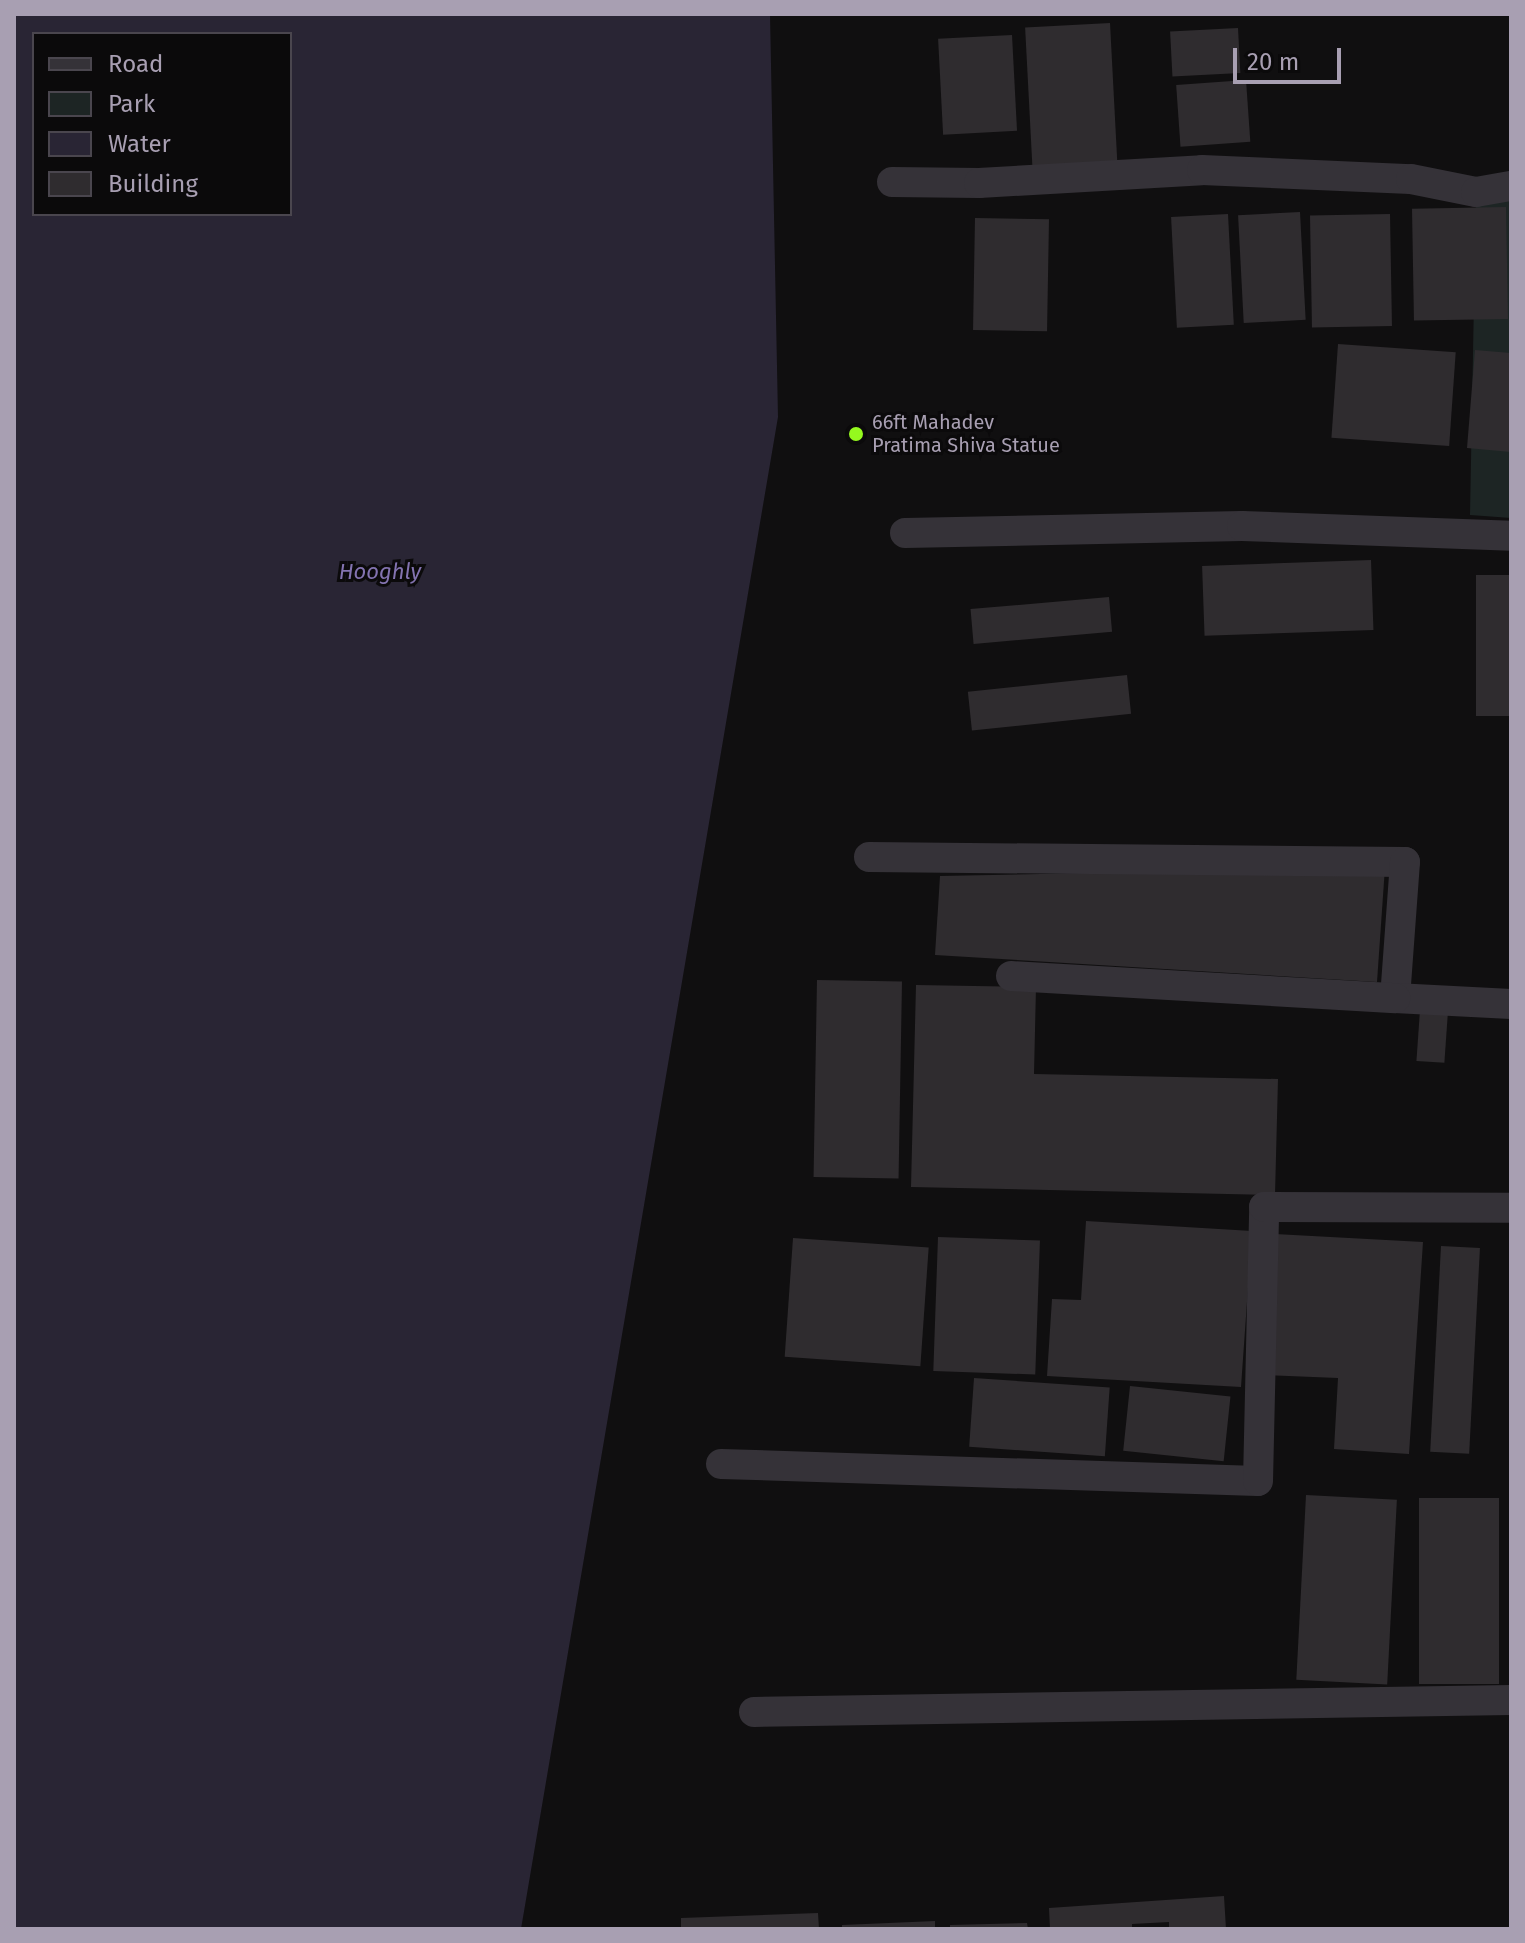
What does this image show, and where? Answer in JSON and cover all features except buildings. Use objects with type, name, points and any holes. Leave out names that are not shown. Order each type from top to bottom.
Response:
[{"type":"street","points":[[892,182],[979,183],[1202,170],[1411,179],[1476,192],[1511,186]]},
{"type":"street","points":[[905,533],[1242,526],[1511,536]]},
{"type":"street","points":[[869,857],[1405,862],[1395,998]]},
{"type":"street","points":[[1011,976],[1511,1004]]},
{"type":"street","points":[[721,1464],[1258,1481],[1264,1207],[1511,1208]]},
{"type":"street","points":[[754,1712],[1511,1700]]},
{"type":"green space","points":[[1511,188],[1511,518],[1470,515],[1476,192]]},
{"type":"water","name":"Hooghly","points":[[14,14],[770,14],[778,417],[521,1929],[14,1929]]},
{"type":"place","name":"66ft Mahadev Pratima Shiva Statue","points":[[856,434]]}]
